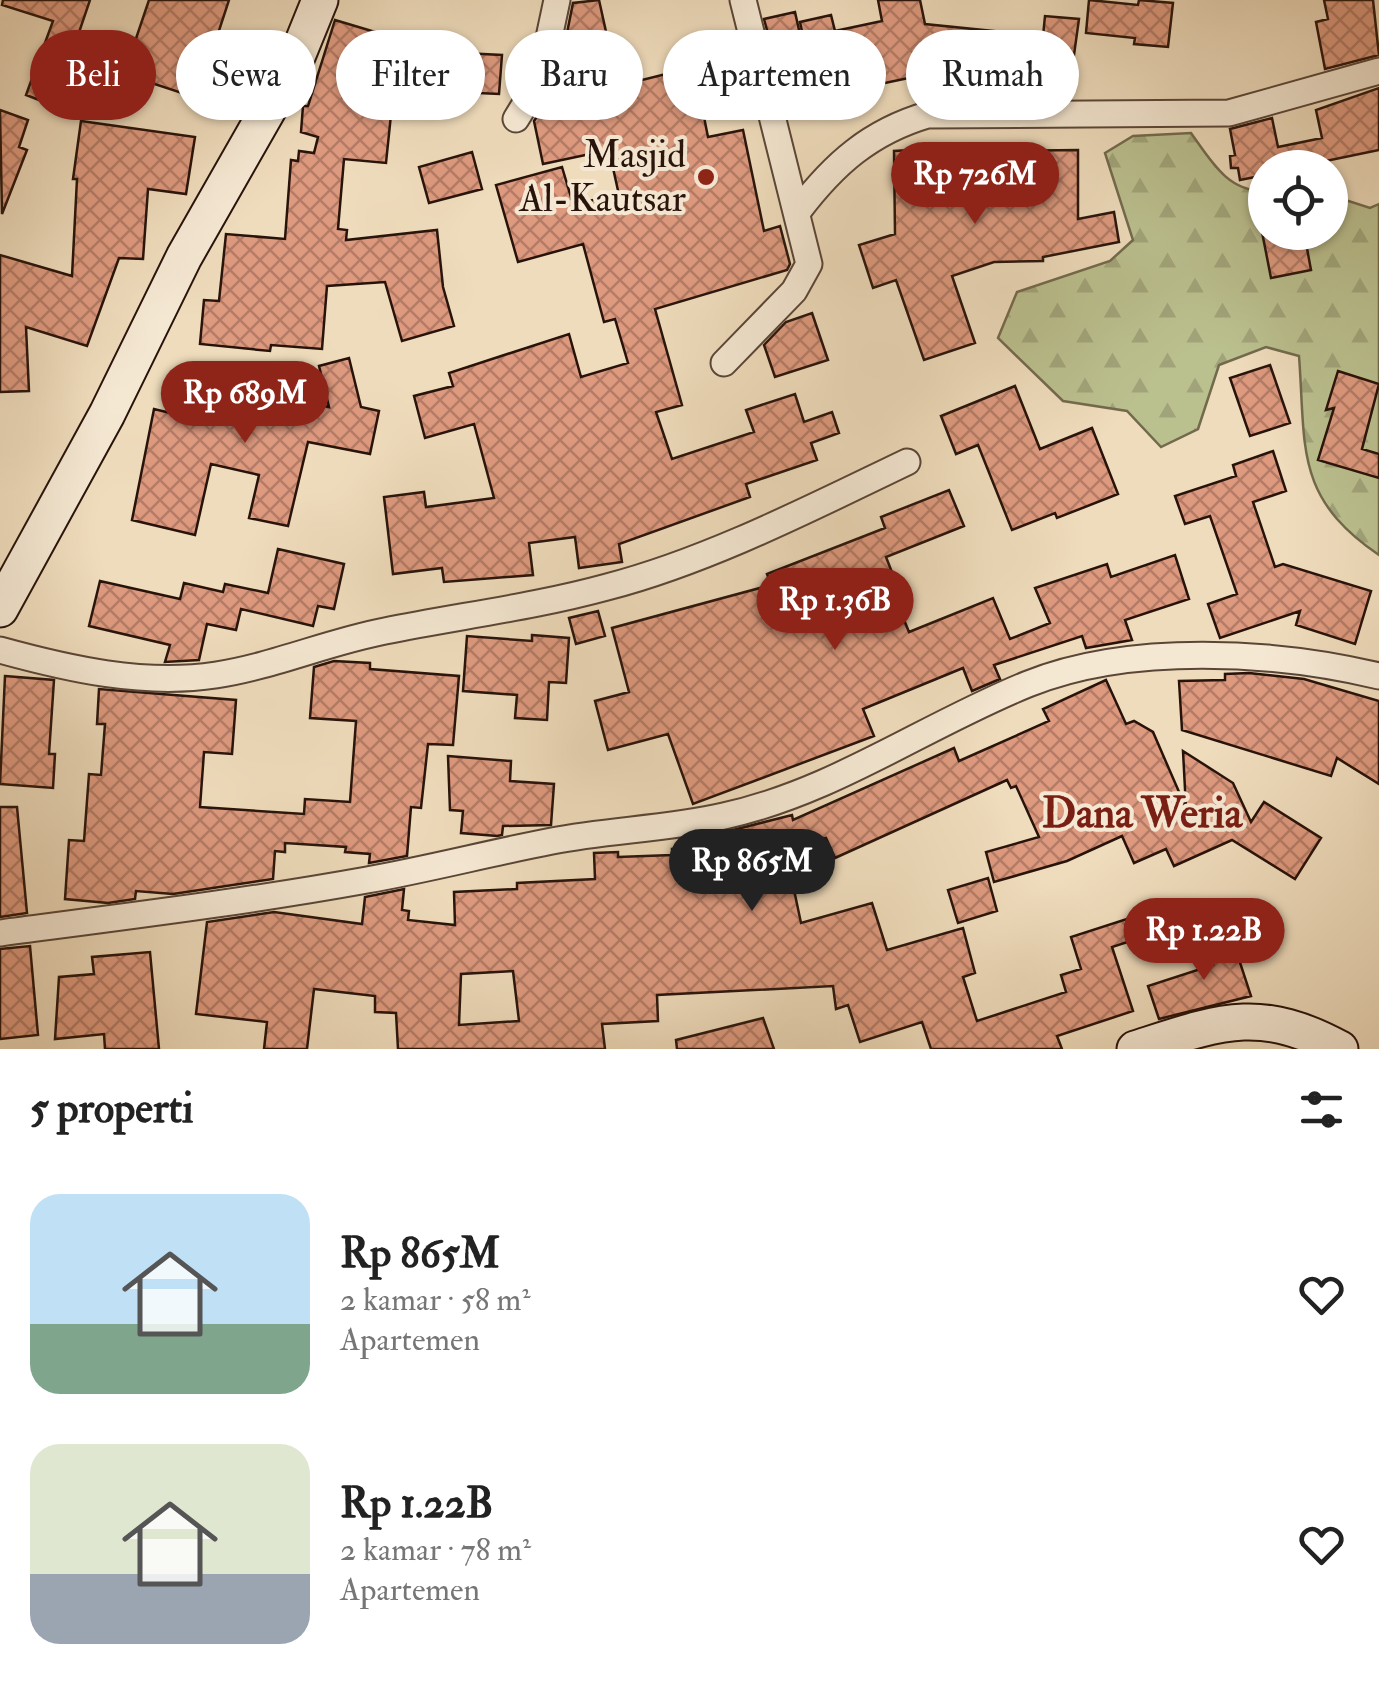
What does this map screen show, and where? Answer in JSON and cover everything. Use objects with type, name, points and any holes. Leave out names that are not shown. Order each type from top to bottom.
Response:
[{"type":"main road","points":[[0,609],[108,414],[184,257],[294,64],[320,0]]},
{"type":"main road","points":[[1135,1049],[1231,1023],[1271,1020],[1340,1049]]},
{"type":"street","points":[[551,30],[557,0]]},
{"type":"street","points":[[724,363],[806,273],[809,254],[743,0]]},
{"type":"street","points":[[799,210],[849,153],[894,125],[927,115],[1228,113],[1379,71]]},
{"type":"street","points":[[0,650],[54,665],[160,679],[220,674],[381,631],[535,604],[640,578],[907,462]]},
{"type":"street","points":[[0,933],[264,897],[554,840],[724,816],[804,793],[993,700],[1075,670],[1204,656],[1272,660],[1379,676]]},
{"type":"green space","points":[[1191,133],[1222,173],[1248,189],[1248,250],[1348,250],[1348,201],[1370,208],[1379,204],[1379,555],[1351,534],[1318,491],[1305,444],[1299,356],[1266,347],[1219,365],[1198,429],[1161,447],[1127,411],[1063,401],[998,338],[1017,292],[1110,261],[1133,240],[1105,153],[1133,136]]},
{"type":"building","points":[[3,0],[90,0],[80,30],[50,30],[53,21],[2,5]]},
{"type":"building","points":[[149,0],[229,0],[219,30],[176,30],[176,91],[156,85],[156,30],[139,30]]},
{"type":"building","points":[[599,0],[606,30],[568,30],[573,3]]},
{"type":"building","points":[[878,0],[920,0],[925,24],[984,30],[906,30],[906,79],[886,83],[886,30],[840,30],[882,21]]},
{"type":"building","points":[[1089,0],[1138,5],[1139,0],[1173,3],[1168,47],[1134,44],[1135,38],[1086,33]]},
{"type":"building","points":[[1324,0],[1373,0],[1379,55],[1325,69],[1316,22],[1328,19]]},
{"type":"building","points":[[795,12],[799,30],[767,30],[764,19]]},
{"type":"building","points":[[831,15],[835,30],[802,30],[800,22]]},
{"type":"building","points":[[1045,16],[1079,19],[1077,30],[1044,30]]},
{"type":"building","points":[[335,20],[368,30],[336,30],[336,120],[390,120],[386,163],[344,159],[338,229],[347,230],[346,240],[437,230],[443,287],[454,326],[402,341],[385,282],[327,286],[322,349],[271,345],[270,351],[200,344],[204,300],[219,301],[226,234],[285,239],[291,160],[298,161],[299,151],[314,153],[318,137],[301,132],[302,120],[316,120],[316,81]]},
{"type":"building","points":[[485,54],[502,55],[499,94],[485,93]]},
{"type":"building","points":[[663,75],[663,120],[705,120],[708,137],[743,130],[764,231],[780,226],[790,264],[787,270],[655,309],[682,405],[656,412],[672,459],[754,432],[746,410],[795,394],[804,422],[832,412],[839,433],[811,443],[817,460],[746,484],[750,497],[619,544],[622,562],[579,568],[575,537],[529,543],[533,575],[444,582],[442,568],[393,574],[384,497],[424,492],[426,507],[494,498],[474,424],[425,438],[414,396],[453,386],[449,373],[569,334],[581,377],[628,363],[615,319],[604,322],[583,244],[518,262],[496,185],[562,167],[573,204],[619,195],[609,150],[543,164],[534,121],[643,120],[643,80]]},
{"type":"building","points":[[1379,88],[1379,150],[1348,156],[1348,150],[1248,150],[1248,178],[1240,180],[1238,168],[1231,168],[1230,156],[1235,155],[1230,129],[1272,118],[1278,147],[1322,138],[1316,110]]},
{"type":"building","points":[[0,110],[28,120],[19,147],[27,150],[2,214]]},
{"type":"building","points":[[81,121],[195,137],[186,194],[148,189],[143,259],[119,258],[87,346],[26,327],[29,391],[0,392],[0,255],[72,276],[77,179],[73,179]]},
{"type":"building","points":[[1004,145],[1004,151],[1078,150],[1078,219],[1114,212],[1119,242],[1043,257],[1043,261],[994,262],[952,276],[975,343],[924,360],[896,280],[873,288],[859,245],[895,234],[894,151]]},
{"type":"building","points":[[472,152],[482,189],[429,203],[419,167]]},
{"type":"building","points":[[1266,250],[1307,250],[1311,270],[1271,278]]},
{"type":"building","points":[[812,313],[828,360],[775,377],[764,345],[786,322]]},
{"type":"building","points":[[349,358],[361,407],[379,411],[370,454],[308,442],[288,526],[249,518],[259,475],[211,464],[195,535],[132,520],[154,409],[187,417],[196,377],[329,407],[319,366]]},
{"type":"building","points":[[1270,365],[1290,423],[1250,436],[1230,378]]},
{"type":"building","points":[[1338,371],[1379,384],[1362,449],[1379,454],[1379,478],[1318,460],[1334,408],[1326,410]]},
{"type":"building","points":[[1015,386],[1040,449],[1092,428],[1118,494],[1057,518],[1055,513],[1012,530],[978,445],[956,454],[941,416]]},
{"type":"building","points":[[1273,451],[1286,491],[1253,502],[1275,567],[1283,564],[1371,591],[1355,644],[1296,625],[1300,611],[1220,638],[1208,604],[1237,594],[1210,516],[1185,524],[1175,496],[1236,476],[1233,465]]},
{"type":"building","points":[[949,490],[964,526],[886,557],[893,575],[887,578],[909,632],[993,598],[1010,639],[1050,623],[1035,588],[1107,564],[1111,577],[1175,555],[1189,599],[1125,620],[1132,640],[1086,648],[1082,636],[994,665],[1000,679],[972,691],[963,668],[863,709],[874,736],[693,804],[668,734],[608,750],[595,701],[629,692],[612,628],[771,585],[767,574],[885,528],[881,517]]},
{"type":"building","points":[[278,549],[344,564],[334,609],[318,606],[313,626],[241,609],[236,630],[207,624],[199,660],[165,662],[170,645],[89,626],[100,581],[180,599],[184,583],[223,592],[225,584],[268,593]]},
{"type":"building","points":[[598,611],[605,636],[576,644],[569,618]]},
{"type":"building","points":[[532,635],[569,638],[566,683],[549,682],[547,720],[515,718],[517,695],[463,691],[467,636],[532,641]]},
{"type":"building","points":[[334,661],[370,663],[370,669],[459,676],[453,745],[428,744],[421,808],[411,807],[407,856],[369,863],[370,854],[345,852],[346,847],[285,843],[285,852],[275,851],[273,879],[173,894],[136,891],[135,899],[108,903],[65,899],[69,840],[84,841],[89,774],[101,775],[105,724],[97,724],[99,689],[236,700],[232,754],[204,752],[200,807],[304,814],[305,799],[350,802],[356,721],[310,718],[314,667]]},
{"type":"building","points":[[1225,674],[1304,679],[1379,701],[1379,784],[1337,758],[1331,776],[1182,730],[1179,681],[1225,680]]},
{"type":"building","points":[[5,676],[54,680],[49,754],[55,754],[53,788],[0,784]]},
{"type":"building","points":[[1106,680],[1126,724],[1134,721],[1153,732],[1186,808],[1183,751],[1233,783],[1251,822],[1264,802],[1321,838],[1295,879],[1232,840],[1174,866],[1166,849],[1134,863],[1122,836],[1067,861],[994,882],[986,852],[1039,837],[1016,786],[1011,788],[1007,780],[835,858],[826,838],[785,847],[801,923],[872,903],[887,950],[963,928],[975,973],[963,977],[977,1021],[1066,992],[1061,975],[1081,969],[1071,937],[1136,916],[1143,937],[1112,947],[1133,1011],[1057,1036],[1062,1049],[931,1049],[922,1022],[860,1042],[848,1005],[836,1009],[833,986],[657,995],[658,1021],[602,1024],[605,1049],[398,1049],[396,1013],[375,1012],[375,996],[314,989],[307,1049],[264,1049],[267,1022],[196,1014],[207,922],[274,912],[362,924],[365,897],[404,889],[402,910],[409,911],[408,920],[455,925],[454,892],[517,889],[517,883],[595,879],[594,853],[618,852],[618,857],[672,855],[672,849],[736,846],[733,830],[792,815],[793,820],[954,748],[959,761],[1049,721],[1043,709]],"holes":[[[513,971],[519,1021],[459,1025],[461,974]]]},
{"type":"building","points":[[448,756],[511,761],[510,781],[554,784],[551,825],[503,826],[502,835],[497,836],[461,833],[463,811],[450,810]]},
{"type":"building","points":[[0,807],[17,807],[27,913],[0,917]]},
{"type":"building","points":[[988,878],[997,911],[958,923],[948,890]]},
{"type":"building","points":[[1230,932],[1251,996],[1159,1019],[1148,986],[1213,965],[1205,940]]},
{"type":"building","points":[[30,946],[38,1035],[0,1039],[0,949]]},
{"type":"building","points":[[150,952],[159,1049],[105,1049],[104,1034],[55,1039],[59,977],[94,974],[92,957]]},
{"type":"building","points":[[763,1018],[774,1049],[677,1049],[676,1040]]},
{"type":"place","name":"Masjid Al-Kautsar","points":[[706,177]]},
{"type":"district","name":"Dana Weria","points":[[1142,814]]}]
